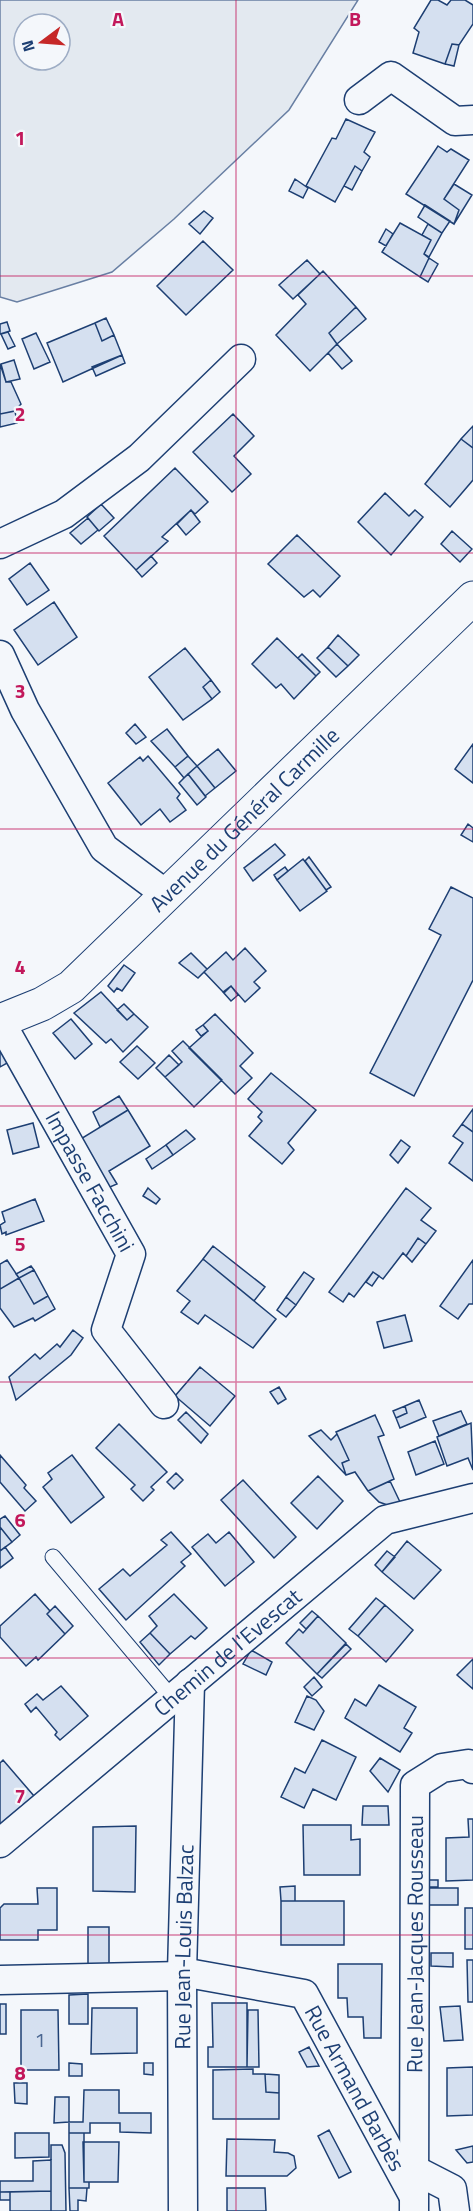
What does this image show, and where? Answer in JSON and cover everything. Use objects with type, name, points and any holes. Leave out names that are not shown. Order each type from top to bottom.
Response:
[{"type":"street","points":[[359,100],[391,76],[455,121],[473,120]]},
{"type":"street","points":[[0,544],[64,514],[139,458],[241,359]]},
{"type":"street","name":"Avenue du Général Carmille","points":[[0,1021],[42,1004],[71,987],[473,598]]},
{"type":"street","points":[[0,654],[25,710],[104,848],[166,895]]},
{"type":"street","name":"Impasse Facchini","points":[[0,1021],[131,1254],[106,1330],[164,1404]]},
{"type":"street","name":"Chemin de l'Evescat","points":[[0,1844],[385,1520],[473,1498]]},
{"type":"street","name":"Rue Jean-Louis Balzac","points":[[181,1690],[183,2211]]},
{"type":"street","name":"Rue Jean-Jacques Rousseau","points":[[414,2192],[415,1785],[442,1768],[468,1764],[473,1769]]},
{"type":"street","name":"Rue Armand Barbès","points":[[0,1980],[182,1974],[304,1994],[414,2192]]},
{"type":"street","points":[[414,2192],[452,2189],[455,2211]]},
{"type":"lane","points":[[53,1557],[181,1690]]},
{"type":"shaded area","points":[[0,0],[358,0],[289,110],[174,219],[112,272],[17,302],[0,297]]},
{"type":"building","points":[[431,0],[438,0],[447,5],[451,0],[465,0],[473,5],[473,24],[459,45],[452,44],[445,64],[413,53],[419,32],[414,28]]},
{"type":"building","points":[[452,44],[459,45],[454,66],[445,64]]},
{"type":"building","points":[[346,119],[375,132],[364,152],[370,157],[362,171],[355,166],[335,202],[306,186],[332,138],[336,139]]},
{"type":"building","points":[[438,146],[447,152],[451,149],[469,160],[444,199],[459,210],[454,224],[406,194]]},
{"type":"building","points":[[355,166],[362,171],[352,190],[344,186]]},
{"type":"building","points":[[295,179],[308,188],[303,198],[289,191]]},
{"type":"building","points":[[454,184],[472,195],[454,224],[459,210],[444,199]]},
{"type":"building","points":[[425,205],[450,221],[442,233],[418,217]]},
{"type":"building","points":[[204,211],[213,218],[200,234],[189,224]]},
{"type":"building","points":[[400,223],[431,240],[424,254],[429,258],[420,277],[382,252]]},
{"type":"building","points":[[428,224],[442,233],[429,257],[424,254],[431,240],[422,235]]},
{"type":"building","points":[[386,229],[393,234],[386,246],[379,242]]},
{"type":"building","points":[[203,241],[233,270],[186,315],[157,286]]},
{"type":"building","points":[[429,258],[438,264],[428,282],[420,277]]},
{"type":"building","points":[[307,260],[320,274],[293,299],[279,285]]},
{"type":"building","points":[[323,271],[356,307],[329,333],[337,344],[310,371],[276,335],[306,304],[298,295]]},
{"type":"building","points":[[356,307],[366,319],[337,344],[329,333]]},
{"type":"building","points":[[106,318],[114,335],[102,341],[95,323]]},
{"type":"building","points":[[7,322],[10,331],[0,334],[0,324]]},
{"type":"building","points":[[95,323],[102,341],[114,335],[122,355],[63,382],[47,343]]},
{"type":"building","points":[[8,332],[15,346],[8,349],[1,334]]},
{"type":"building","points":[[36,333],[50,362],[34,369],[22,339]]},
{"type":"building","points":[[337,344],[352,361],[342,369],[328,353]]},
{"type":"building","points":[[122,355],[125,363],[96,376],[92,367]]},
{"type":"building","points":[[14,360],[20,379],[6,382],[1,364]]},
{"type":"building","points":[[0,364],[6,382],[11,382],[21,404],[15,411],[0,414]]},
{"type":"building","points":[[15,411],[17,423],[0,427],[0,414]]},
{"type":"building","points":[[233,414],[254,436],[234,456],[251,474],[232,492],[193,452]]},
{"type":"building","points":[[473,426],[473,448],[461,439]]},
{"type":"building","points":[[461,439],[473,448],[473,480],[450,507],[425,484]]},
{"type":"building","points":[[175,468],[208,502],[195,514],[191,510],[162,537],[168,541],[136,570],[104,536]]},
{"type":"building","points":[[385,493],[409,516],[415,510],[423,517],[391,555],[358,522]]},
{"type":"building","points":[[101,504],[114,518],[99,531],[87,517]]},
{"type":"building","points":[[191,510],[200,522],[186,535],[177,524]]},
{"type":"building","points":[[88,518],[98,530],[81,544],[70,533]]},
{"type":"building","points":[[452,531],[472,549],[460,562],[441,544]]},
{"type":"building","points":[[297,535],[340,576],[320,597],[313,590],[304,597],[268,564]]},
{"type":"building","points":[[151,556],[157,563],[142,577],[136,570]]},
{"type":"building","points":[[30,563],[49,590],[27,605],[9,579]]},
{"type":"building","points":[[54,602],[77,637],[38,665],[14,630]]},
{"type":"building","points":[[338,635],[359,655],[348,666],[328,647]]},
{"type":"building","points":[[277,638],[316,676],[294,699],[281,684],[276,688],[252,664]]},
{"type":"building","points":[[328,647],[348,666],[336,677],[317,658]]},
{"type":"building","points":[[185,648],[211,680],[203,687],[212,699],[183,720],[149,677]]},
{"type":"building","points":[[302,654],[320,672],[316,676],[298,658]]},
{"type":"building","points":[[211,680],[220,692],[212,699],[203,687]]},
{"type":"building","points":[[135,724],[146,737],[136,744],[126,733]]},
{"type":"building","points":[[167,729],[188,756],[175,767],[151,741]]},
{"type":"building","points":[[473,744],[473,783],[455,769]]},
{"type":"building","points":[[218,749],[236,771],[215,788],[197,766]]},
{"type":"building","points":[[148,756],[180,794],[177,798],[186,810],[170,822],[160,809],[141,825],[108,783],[140,757],[143,761]]},
{"type":"building","points":[[188,756],[197,766],[184,778],[175,767]]},
{"type":"building","points":[[197,766],[215,788],[205,796],[188,774]]},
{"type":"building","points":[[188,774],[206,797],[197,805],[179,783]]},
{"type":"building","points":[[468,824],[473,828],[473,842],[461,835]]},
{"type":"building","points":[[275,844],[285,855],[253,881],[244,868]]},
{"type":"building","points":[[309,857],[331,887],[326,890],[305,861]]},
{"type":"building","points":[[303,859],[327,891],[300,911],[277,880]]},
{"type":"building","points":[[285,867],[288,871],[277,880],[274,875]]},
{"type":"building","points":[[451,887],[473,898],[473,980],[414,1096],[370,1073],[441,935],[429,929]]},
{"type":"building","points":[[245,948],[266,971],[254,982],[260,988],[245,1002],[231,986],[224,993],[204,972],[226,952],[233,960]]},
{"type":"building","points":[[191,953],[207,969],[198,978],[179,963]]},
{"type":"building","points":[[124,965],[135,973],[122,991],[117,988],[114,992],[108,986]]},
{"type":"building","points":[[231,986],[238,995],[231,1001],[223,992]]},
{"type":"building","points":[[101,992],[127,1020],[134,1014],[148,1027],[123,1052],[111,1039],[106,1043],[74,1013]]},
{"type":"building","points":[[124,1004],[134,1014],[127,1020],[117,1010]]},
{"type":"building","points":[[215,1014],[253,1053],[240,1066],[252,1078],[235,1094],[189,1048],[208,1031],[203,1025]]},
{"type":"building","points":[[71,1019],[92,1044],[75,1059],[53,1033]]},
{"type":"building","points":[[203,1025],[208,1031],[201,1036],[196,1030]]},
{"type":"building","points":[[183,1041],[222,1080],[194,1107],[165,1077],[182,1062],[172,1051]]},
{"type":"building","points":[[137,1046],[155,1063],[138,1079],[120,1062]]},
{"type":"building","points":[[0,1051],[9,1062],[0,1067]]},
{"type":"building","points":[[169,1055],[179,1065],[165,1077],[156,1068]]},
{"type":"building","points":[[271,1073],[316,1110],[288,1143],[294,1150],[282,1164],[249,1136],[262,1121],[258,1117],[262,1112],[248,1099]]},
{"type":"building","points":[[119,1096],[128,1110],[100,1127],[93,1112]]},
{"type":"building","points":[[473,1109],[473,1132],[462,1124]]},
{"type":"building","points":[[128,1110],[150,1146],[109,1171],[117,1184],[103,1190],[79,1140]]},
{"type":"building","points":[[33,1123],[39,1147],[13,1154],[7,1130]]},
{"type":"building","points":[[462,1124],[473,1132],[473,1181],[449,1163],[463,1143],[453,1136]]},
{"type":"building","points":[[186,1130],[195,1139],[173,1155],[166,1145]]},
{"type":"building","points":[[401,1140],[410,1147],[398,1163],[390,1155]]},
{"type":"building","points":[[166,1145],[173,1155],[152,1169],[146,1159]]},
{"type":"building","points":[[148,1188],[160,1199],[156,1204],[143,1196]]},
{"type":"building","points":[[406,1188],[431,1208],[421,1220],[436,1231],[426,1244],[418,1238],[406,1256],[403,1253],[383,1279],[373,1272],[354,1297],[349,1293],[343,1302],[329,1292]]},
{"type":"building","points":[[35,1199],[44,1221],[6,1235],[6,1232],[2,1234],[0,1225],[5,1222],[2,1212]]},
{"type":"building","points":[[418,1238],[426,1244],[412,1262],[406,1256]]},
{"type":"building","points":[[213,1246],[265,1287],[254,1301],[203,1259]]},
{"type":"building","points":[[203,1259],[276,1319],[253,1348],[205,1315],[198,1324],[181,1312],[190,1301],[177,1291]]},
{"type":"building","points":[[7,1260],[19,1278],[0,1289],[0,1264]]},
{"type":"building","points":[[473,1260],[473,1304],[469,1304],[458,1319],[440,1306]]},
{"type":"building","points":[[31,1266],[34,1270],[19,1278],[16,1274]]},
{"type":"building","points":[[34,1270],[48,1296],[34,1304],[19,1278]]},
{"type":"building","points":[[304,1272],[314,1279],[296,1305],[286,1297]]},
{"type":"building","points":[[373,1272],[379,1276],[372,1286],[366,1282]]},
{"type":"building","points":[[19,1278],[34,1304],[48,1296],[55,1309],[35,1321],[33,1318],[14,1327],[0,1308],[0,1289]]},
{"type":"building","points":[[286,1297],[296,1305],[286,1317],[277,1310]]},
{"type":"building","points":[[405,1315],[412,1341],[384,1348],[377,1322]]},
{"type":"building","points":[[73,1330],[83,1338],[71,1355],[16,1400],[9,1377],[35,1354],[40,1359],[57,1344],[60,1347]]},
{"type":"building","points":[[200,1367],[235,1396],[210,1426],[175,1396]]},
{"type":"building","points":[[279,1387],[286,1399],[278,1404],[270,1392]]},
{"type":"building","points":[[419,1400],[426,1417],[400,1428],[396,1418],[407,1413],[405,1406]]},
{"type":"building","points":[[405,1406],[407,1413],[396,1418],[393,1411]]},
{"type":"building","points":[[461,1411],[467,1424],[439,1436],[433,1421]]},
{"type":"building","points":[[186,1412],[208,1434],[201,1443],[178,1420]]},
{"type":"building","points":[[375,1415],[384,1435],[378,1437],[394,1479],[368,1491],[355,1472],[346,1475],[342,1463],[349,1460],[336,1432]]},
{"type":"building","points":[[471,1423],[473,1470],[468,1458],[447,1466],[437,1437]]},
{"type":"building","points":[[119,1424],[167,1472],[151,1487],[154,1490],[143,1501],[131,1489],[135,1485],[96,1448]]},
{"type":"building","points":[[321,1430],[331,1440],[337,1434],[349,1460],[342,1463],[346,1475],[309,1436]]},
{"type":"building","points":[[435,1441],[444,1464],[416,1475],[408,1452]]},
{"type":"building","points":[[0,1455],[26,1485],[24,1488],[36,1501],[25,1511],[0,1482]]},
{"type":"building","points":[[72,1455],[104,1497],[71,1523],[43,1487],[52,1479],[48,1473]]},
{"type":"building","points":[[176,1473],[183,1480],[174,1489],[167,1482]]},
{"type":"building","points":[[318,1476],[343,1501],[317,1529],[291,1503]]},
{"type":"building","points":[[243,1480],[296,1537],[274,1558],[221,1500]]},
{"type":"building","points":[[390,1481],[401,1504],[393,1507],[379,1502],[368,1491]]},
{"type":"building","points":[[5,1516],[20,1535],[12,1542],[0,1527],[0,1519]]},
{"type":"building","points":[[0,1527],[12,1542],[0,1551]]},
{"type":"building","points":[[171,1532],[191,1554],[181,1562],[185,1566],[126,1620],[99,1589],[123,1569],[130,1576],[167,1545],[161,1540]]},
{"type":"building","points":[[229,1532],[254,1562],[225,1586],[192,1547],[208,1534],[216,1543]]},
{"type":"building","points":[[407,1541],[441,1570],[414,1599],[382,1572]]},
{"type":"building","points":[[5,1547],[13,1558],[0,1568],[0,1551]]},
{"type":"building","points":[[387,1551],[395,1557],[382,1572],[375,1565]]},
{"type":"building","points":[[35,1594],[50,1611],[47,1614],[65,1634],[38,1660],[36,1657],[26,1666],[0,1637],[0,1626]]},
{"type":"building","points":[[174,1594],[207,1628],[195,1639],[191,1636],[170,1654],[150,1633],[157,1626],[149,1616]]},
{"type":"building","points":[[376,1598],[385,1605],[358,1636],[349,1629]]},
{"type":"building","points":[[385,1605],[413,1630],[386,1662],[358,1636]]},
{"type":"building","points":[[55,1606],[73,1626],[65,1634],[47,1614]]},
{"type":"building","points":[[312,1611],[318,1616],[306,1629],[300,1623]]},
{"type":"building","points":[[318,1616],[346,1643],[317,1674],[286,1643],[299,1629],[303,1633]]},
{"type":"building","points":[[150,1633],[170,1654],[159,1665],[140,1642]]},
{"type":"building","points":[[346,1644],[351,1649],[322,1678],[317,1674]]},
{"type":"building","points":[[251,1650],[272,1662],[266,1675],[243,1664]]},
{"type":"building","points":[[473,1659],[473,1689],[457,1675]]},
{"type":"building","points":[[314,1677],[322,1687],[312,1696],[304,1687]]},
{"type":"building","points":[[379,1685],[416,1707],[404,1728],[412,1733],[400,1752],[345,1718],[355,1699],[366,1706]]},
{"type":"building","points":[[61,1686],[88,1716],[60,1740],[55,1735],[57,1732],[36,1707],[31,1712],[25,1704],[37,1694],[43,1700]]},
{"type":"building","points":[[307,1696],[316,1700],[324,1711],[314,1730],[295,1722]]},
{"type":"building","points":[[322,1740],[356,1757],[336,1800],[313,1789],[304,1808],[281,1797],[295,1768],[305,1773]]},
{"type":"building","points":[[380,1758],[400,1770],[388,1792],[370,1771]]},
{"type":"building","points":[[3,1760],[34,1796],[0,1825],[0,1763]]},
{"type":"building","points":[[363,1806],[388,1806],[389,1825],[362,1825]]},
{"type":"building","points":[[468,1819],[473,1819],[473,1880],[446,1881],[446,1838],[469,1837]]},
{"type":"building","points":[[303,1825],[351,1825],[351,1840],[360,1839],[360,1875],[304,1875]]},
{"type":"building","points":[[136,1826],[135,1892],[93,1891],[93,1827]]},
{"type":"building","points":[[429,1880],[438,1880],[438,1887],[429,1887]]},
{"type":"building","points":[[295,1886],[295,1901],[281,1901],[280,1887]]},
{"type":"building","points":[[37,1888],[57,1888],[57,1930],[38,1930],[38,1940],[0,1940],[0,1908],[4,1904],[38,1904]]},
{"type":"building","points":[[428,1888],[458,1888],[458,1905],[428,1905]]},
{"type":"building","points":[[281,1901],[344,1901],[344,1945],[281,1945]]},
{"type":"building","points":[[465,1908],[473,1908],[473,1949],[465,1949]]},
{"type":"building","points":[[88,1927],[109,1927],[109,1966],[88,1966]]},
{"type":"building","points":[[431,1953],[453,1953],[453,1967],[431,1966]]},
{"type":"building","points":[[467,1960],[473,1960],[473,2002],[468,2002]]},
{"type":"building","points":[[338,1964],[382,1964],[381,2038],[364,2038],[363,2017],[348,2017],[347,1998],[338,1998]]},
{"type":"building","points":[[88,1994],[88,2024],[69,2024],[69,1995]]},
{"type":"building","points":[[212,2003],[247,2003],[247,2067],[208,2067],[208,2047],[213,2047]]},
{"type":"building","points":[[0,2004],[6,2004],[6,2034],[0,2034]]},
{"type":"building","points":[[460,2006],[463,2040],[444,2041],[440,2007]]},
{"type":"building","points":[[92,2008],[137,2008],[137,2053],[91,2054]]},
{"type":"building","points":[[21,2010],[58,2010],[59,2070],[21,2070]]},
{"type":"building","points":[[248,2010],[258,2010],[259,2067],[247,2067]]},
{"type":"building","points":[[309,2047],[319,2066],[307,2067],[299,2052]]},
{"type":"building","points":[[69,2063],[82,2064],[82,2076],[69,2076]]},
{"type":"building","points":[[144,2063],[153,2063],[153,2075],[144,2074]]},
{"type":"building","points":[[473,2067],[473,2115],[447,2116],[447,2068]]},
{"type":"building","points":[[253,2069],[253,2074],[265,2074],[266,2092],[279,2093],[279,2119],[213,2119],[213,2070]]},
{"type":"building","points":[[265,2074],[279,2075],[279,2093],[266,2092]]},
{"type":"building","points":[[14,2083],[27,2083],[27,2104],[15,2103]]},
{"type":"building","points":[[84,2090],[119,2090],[119,2113],[151,2113],[151,2133],[120,2132],[120,2123],[90,2123],[90,2133],[69,2133],[69,2122],[83,2122]]},
{"type":"building","points":[[55,2097],[69,2097],[69,2122],[54,2123]]},
{"type":"building","points":[[329,2130],[351,2172],[339,2178],[318,2136]]},
{"type":"building","points":[[15,2133],[49,2133],[49,2157],[15,2158]]},
{"type":"building","points":[[69,2133],[84,2133],[84,2182],[89,2182],[89,2188],[69,2188]]},
{"type":"building","points":[[227,2139],[275,2140],[274,2152],[294,2156],[296,2168],[287,2176],[226,2176]]},
{"type":"building","points":[[83,2142],[119,2142],[118,2182],[84,2182]]},
{"type":"building","points":[[51,2145],[62,2145],[65,2153],[66,2211],[51,2211]]},
{"type":"building","points":[[473,2146],[473,2162],[467,2163],[456,2150]]},
{"type":"building","points":[[51,2160],[51,2191],[0,2192],[0,2181],[33,2181],[33,2161]]},
{"type":"building","points":[[69,2188],[87,2188],[86,2201],[78,2200],[78,2211],[70,2211]]},
{"type":"building","points":[[227,2188],[265,2188],[266,2211],[227,2211]]},
{"type":"building","points":[[51,2191],[51,2211],[10,2211],[10,2192]]},
{"type":"building","points":[[0,2192],[10,2192],[10,2200],[0,2200]]}]
